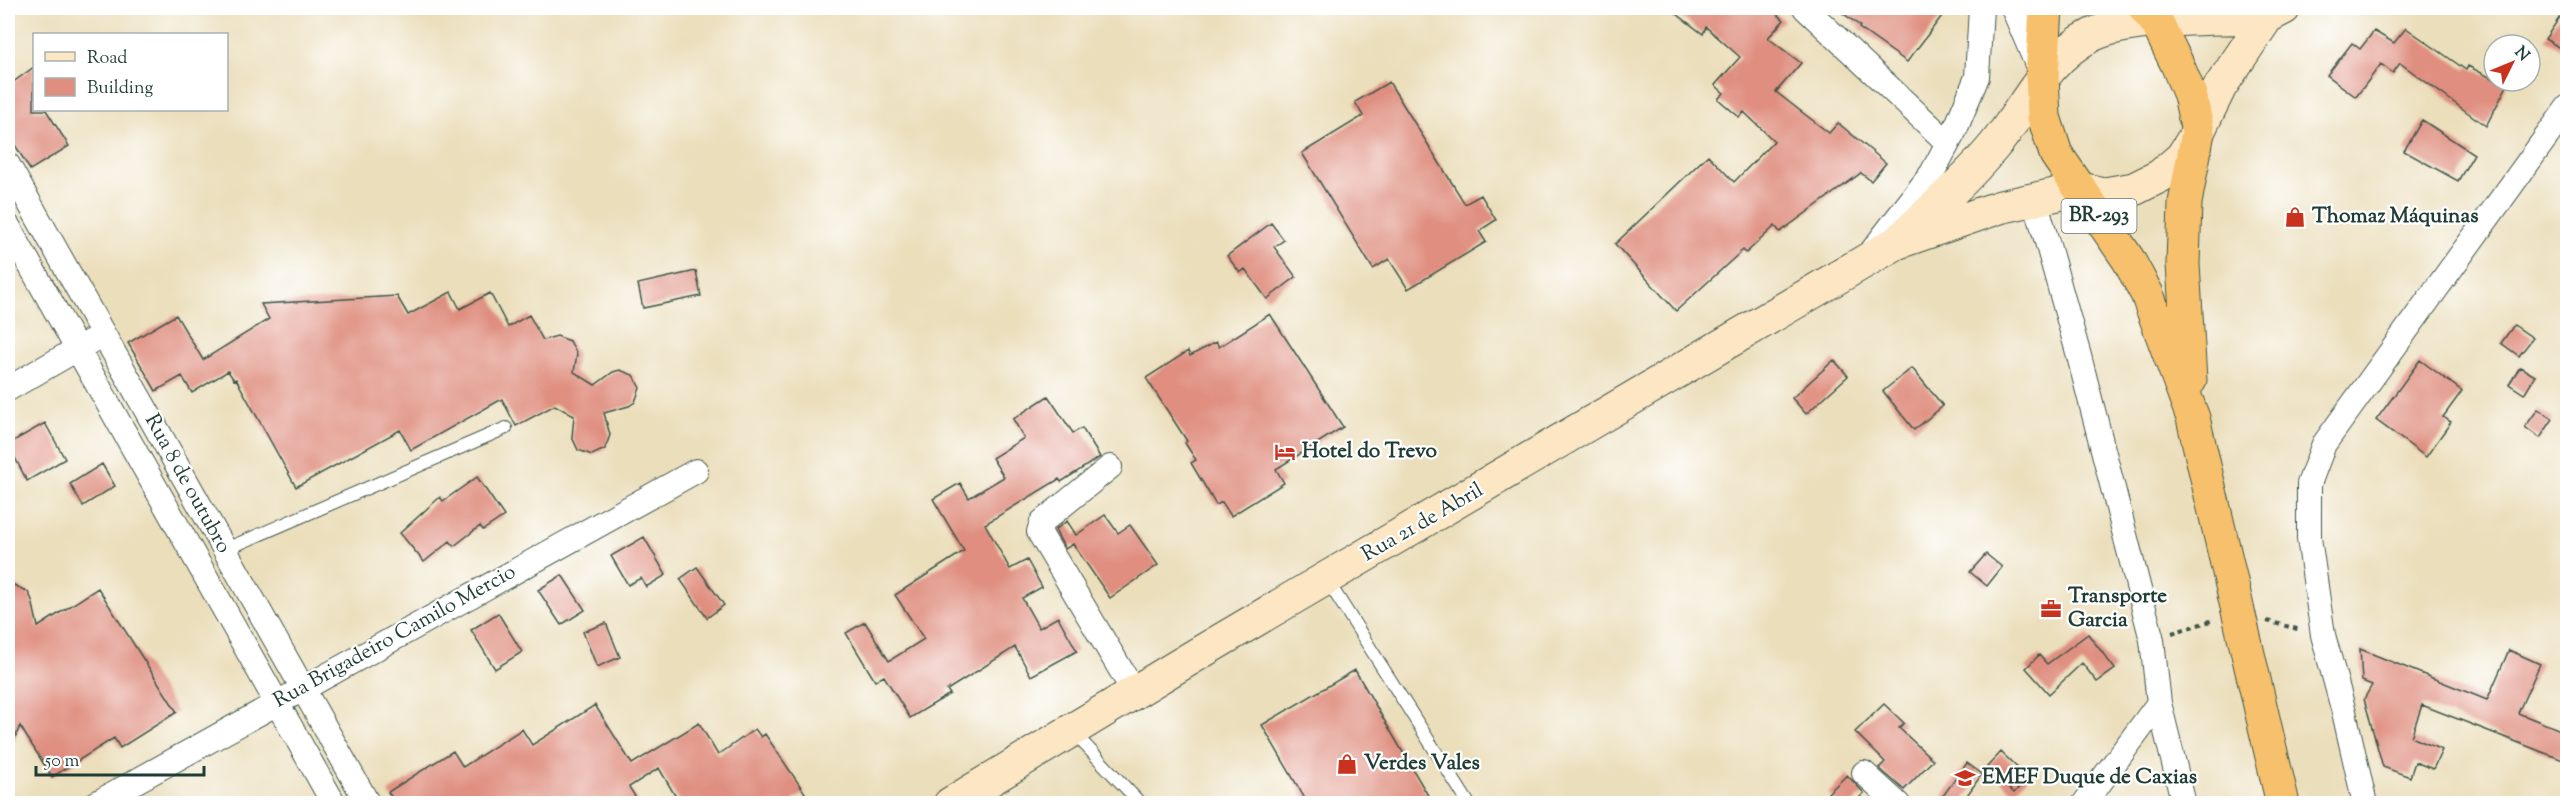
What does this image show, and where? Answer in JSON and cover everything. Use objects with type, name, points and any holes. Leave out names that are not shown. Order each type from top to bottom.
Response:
[{"type":"highway","name":"BR-293","points":[[2046,8],[2042,76],[2044,117],[2056,154],[2128,259],[2147,294],[2193,418],[2283,804]]},
{"type":"highway","name":"BR-293","points":[[2151,15],[2190,95],[2198,132],[2185,203],[2183,264],[2193,418]]},
{"type":"street","points":[[1805,8],[1948,143]]},
{"type":"street","points":[[1863,264],[1932,173],[1948,143],[1977,77],[1981,8]]},
{"type":"street","points":[[2013,8],[2042,76],[2065,52],[2093,35],[2151,15],[2276,12]]},
{"type":"street","points":[[2081,189],[2104,194],[2134,189],[2151,180],[2182,157],[2198,132],[2220,87],[2276,12]]},
{"type":"street","name":"Rua 21 de Abril","points":[[950,804],[1134,692],[1896,243],[1995,146],[2042,76]]},
{"type":"street","points":[[2365,804],[2344,712],[2323,635],[2309,538],[2309,484],[2324,444],[2568,107]]},
{"type":"street","name":"Rua 8 de outubro","points":[[8,165],[301,689],[369,804]]},
{"type":"street","name":"Rua 21 de Abril","points":[[1896,243],[2000,207],[2081,189]]},
{"type":"street","points":[[2035,199],[2079,356],[2152,640],[2159,703],[2184,804]]},
{"type":"street","name":"Rua 8 de outubro","points":[[8,226],[334,804]]},
{"type":"street","points":[[8,389],[103,334]]},
{"type":"street","points":[[1110,467],[1042,522],[1039,532],[1134,692]]},
{"type":"street","name":"Rua Brigadeiro Camilo Mercio","points":[[95,804],[696,471]]},
{"type":"street","points":[[2084,804],[2159,703]]},
{"type":"street","points":[[1864,773],[1898,804]]},
{"type":"lane","points":[[224,550],[506,428]]},
{"type":"lane","points":[[1326,579],[1469,804]]},
{"type":"lane","points":[[1071,730],[1141,804]]},
{"type":"building","points":[[1669,8],[1769,8],[1784,20],[1768,38],[1801,63],[1776,92],[1829,133],[1838,123],[1886,163],[1871,181],[1861,173],[1780,232],[1775,226],[1746,253],[1743,250],[1676,311],[1615,244],[1708,155],[1734,182],[1774,141],[1744,112],[1739,117],[1718,99],[1724,93],[1715,85],[1740,57],[1706,27],[1703,34]]},
{"type":"building","points":[[1836,8],[1948,8],[1907,62],[1859,28],[1860,26]]},
{"type":"building","points":[[2568,8],[2568,53],[2545,39]]},
{"type":"building","points":[[2406,28],[2466,70],[2468,66],[2482,73],[2482,93],[2503,93],[2486,126],[2400,63],[2393,73],[2381,64],[2356,97],[2327,75],[2352,43],[2360,49],[2374,31],[2394,43]]},
{"type":"building","points":[[33,68],[33,111],[47,111],[69,146],[30,170],[8,133],[8,86]]},
{"type":"building","points":[[1389,82],[1465,204],[1481,195],[1496,220],[1479,231],[1486,242],[1408,289],[1389,259],[1373,269],[1302,153],[1363,116],[1355,102]]},
{"type":"building","points":[[2422,120],[2474,154],[2458,181],[2404,151]]},
{"type":"building","points":[[1271,223],[1284,240],[1274,247],[1296,277],[1267,299],[1245,269],[1240,273],[1227,256]]},
{"type":"building","points":[[696,271],[701,296],[643,308],[638,284]]},
{"type":"building","points":[[451,292],[460,309],[490,293],[508,327],[529,315],[543,340],[557,336],[570,341],[577,354],[574,372],[595,385],[613,372],[620,370],[633,375],[640,388],[635,402],[604,413],[610,435],[605,449],[592,455],[578,450],[572,437],[574,416],[555,405],[516,426],[502,399],[411,450],[400,430],[296,487],[236,379],[234,380],[228,371],[192,393],[182,376],[156,391],[128,343],[176,315],[203,360],[269,319],[261,304],[397,296],[408,315]]},
{"type":"building","points":[[1270,314],[1343,427],[1276,469],[1284,483],[1231,516],[1222,502],[1216,505],[1191,463],[1196,460],[1185,443],[1187,441],[1146,378],[1188,351],[1190,356],[1216,342],[1219,347]]},
{"type":"building","points":[[2514,325],[2533,338],[2519,356],[2501,343]]},
{"type":"building","points":[[1834,360],[1848,376],[1806,414],[1792,398]]},
{"type":"building","points":[[2420,360],[2462,391],[2443,417],[2451,422],[2426,457],[2376,420]]},
{"type":"building","points":[[2520,367],[2535,376],[2524,394],[2509,384]]},
{"type":"building","points":[[1912,368],[1943,406],[1914,430],[1883,391]]},
{"type":"building","points":[[1048,396],[1073,433],[1082,428],[1100,457],[1061,482],[1059,479],[985,524],[1010,569],[1027,560],[1042,587],[1022,598],[1039,628],[1058,617],[1077,651],[1031,676],[1015,647],[947,690],[950,694],[910,718],[884,676],[875,681],[846,633],[865,622],[889,661],[924,639],[895,595],[964,551],[933,499],[960,483],[969,498],[1004,477],[992,458],[1024,438],[1013,419]]},
{"type":"building","points":[[2538,409],[2553,419],[2540,438],[2525,427]]},
{"type":"building","points":[[45,423],[65,459],[27,481],[8,444]]},
{"type":"building","points":[[102,464],[115,486],[83,506],[70,484]]},
{"type":"building","points":[[477,477],[504,516],[483,530],[480,526],[454,546],[450,541],[424,562],[400,533],[440,497],[443,501]]},
{"type":"building","points":[[1105,515],[1118,533],[1130,525],[1158,565],[1110,598],[1073,544],[1065,549],[1055,530],[1067,521],[1076,535]]},
{"type":"building","points":[[644,537],[666,575],[646,587],[641,578],[628,585],[611,556]]},
{"type":"building","points":[[1986,554],[2002,567],[1987,586],[1970,572]]},
{"type":"building","points":[[697,567],[724,605],[707,618],[680,579]]},
{"type":"building","points":[[562,575],[585,610],[561,625],[538,590]]},
{"type":"building","points":[[8,582],[28,592],[38,627],[98,588],[177,712],[120,748],[114,738],[52,777],[20,726],[8,755]]},
{"type":"building","points":[[498,613],[522,652],[495,669],[471,630]]},
{"type":"building","points":[[606,623],[620,657],[597,667],[583,632]]},
{"type":"building","points":[[2088,634],[2115,669],[2097,682],[2082,663],[2049,694],[2026,668],[2039,655],[2047,664]]},
{"type":"building","points":[[2360,649],[2487,700],[2509,650],[2540,664],[2518,713],[2568,733],[2568,762],[2422,705],[2411,737],[2442,750],[2433,769],[2415,762],[2410,777],[2383,767],[2364,699],[2372,685],[2362,681]]},
{"type":"building","name":"Verdes Vales","points":[[1355,670],[1433,804],[1308,804],[1262,725]]},
{"type":"building","points":[[1884,704],[1904,723],[1899,728],[1933,760],[1904,790],[1879,768],[1885,762],[1855,732]]},
{"type":"building","points":[[595,705],[632,764],[699,723],[718,755],[755,729],[761,737],[765,734],[805,793],[788,804],[680,804],[659,768],[629,787],[640,804],[396,804],[388,792],[453,751],[463,767],[522,729],[532,745]]},
{"type":"building","points":[[2001,752],[2028,778],[2014,793],[1987,767]]},
{"type":"building","name":"EMEF Duque de Caxias","points":[[1967,763],[1982,774],[1961,804],[1937,804]]},
{"type":"building","points":[[1847,775],[1864,793],[1853,804],[1838,804],[1828,793]]},
{"type":"place","name":"Thomaz Máquinas","points":[[2295,217]]},
{"type":"place","name":"Hotel do Trevo","points":[[1285,452]]},
{"type":"place","name":"Transporte Garcia","points":[[2051,609]]},
{"type":"place","name":"Verdes Vales","points":[[1347,764]]},
{"type":"place","name":"EMEF Duque de Caxias","points":[[1965,778]]}]
